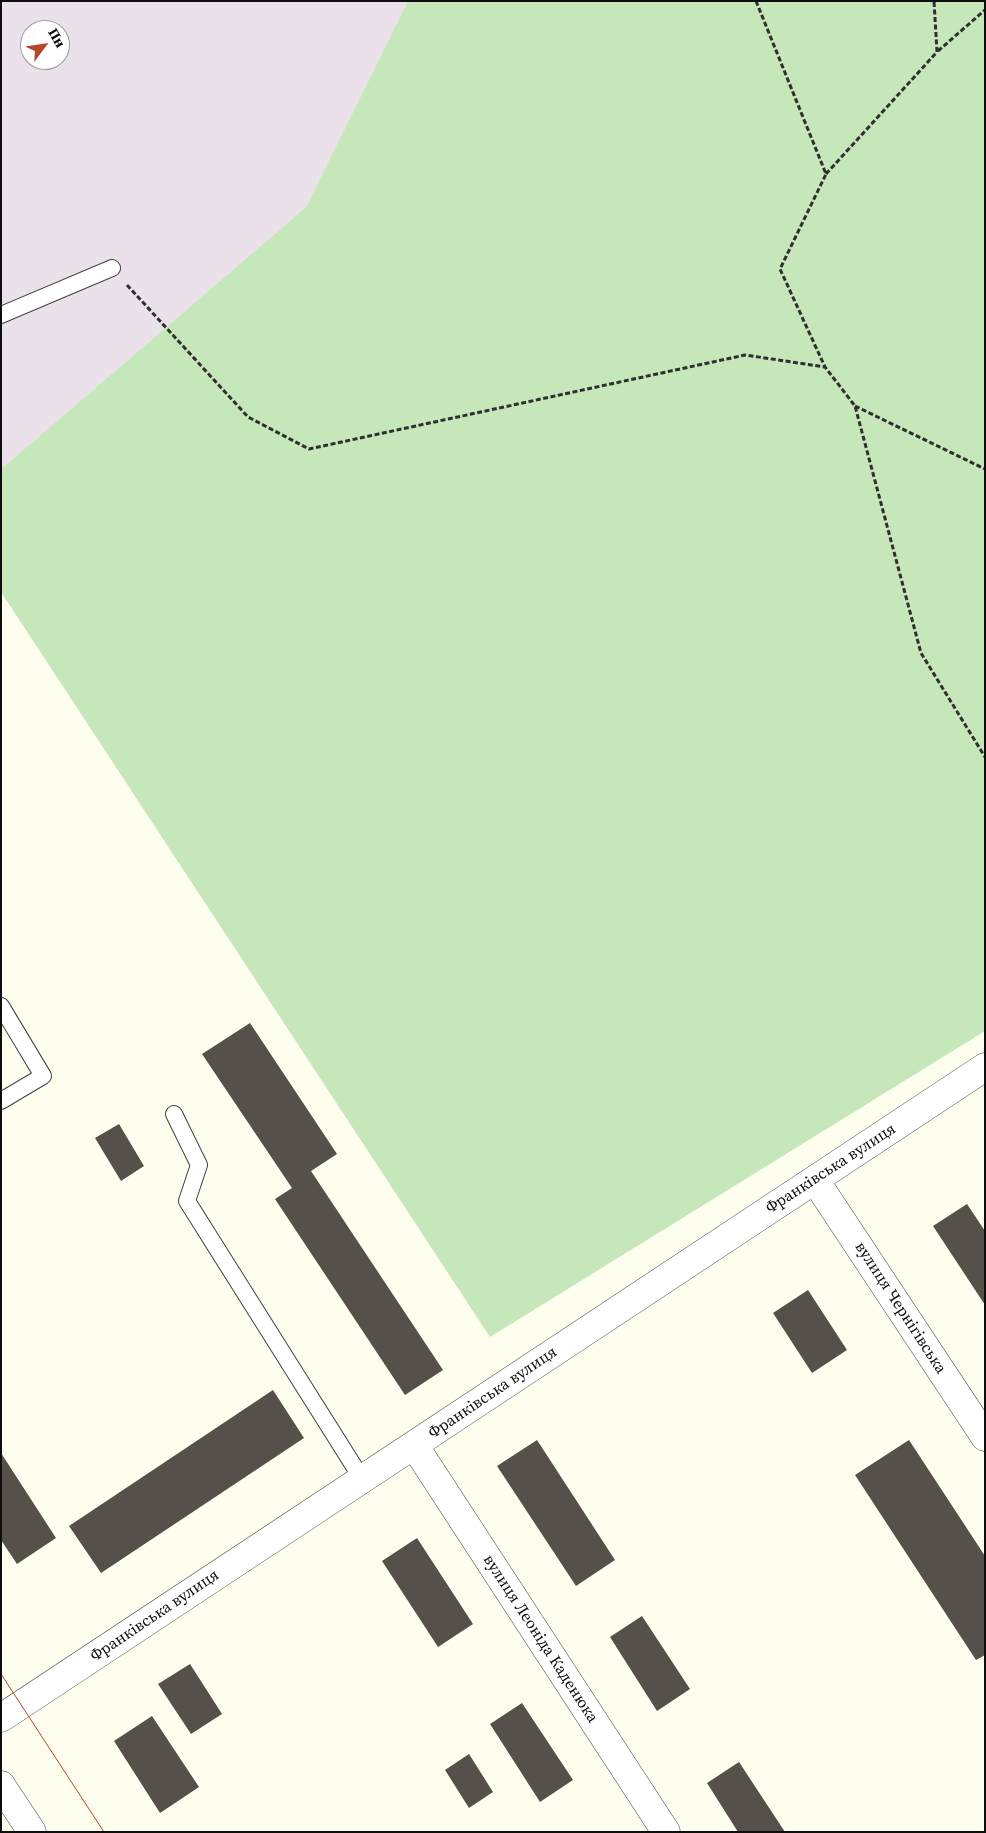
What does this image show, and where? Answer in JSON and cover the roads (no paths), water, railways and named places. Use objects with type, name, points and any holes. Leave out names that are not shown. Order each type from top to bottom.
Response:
[{"type":"street","name":"Франківська вулиця","points":[[1,1718],[985,1067]]},
{"type":"street","name":"вулиця Чернігівська","points":[[815,1180],[985,1437]]},
{"type":"street","name":"вулиця Леоніда Каденюка","points":[[414,1445],[666,1832]]},
{"type":"street","points":[[1,1784],[32,1832]]},
{"type":"lane","points":[[1,315],[112,268]]},
{"type":"lane","points":[[1,1006],[43,1076],[1,1101]]},
{"type":"lane","points":[[174,1114],[198,1165],[186,1201],[362,1479]]},
{"type":"tram line","points":[[1,1674],[104,1832]]}]
